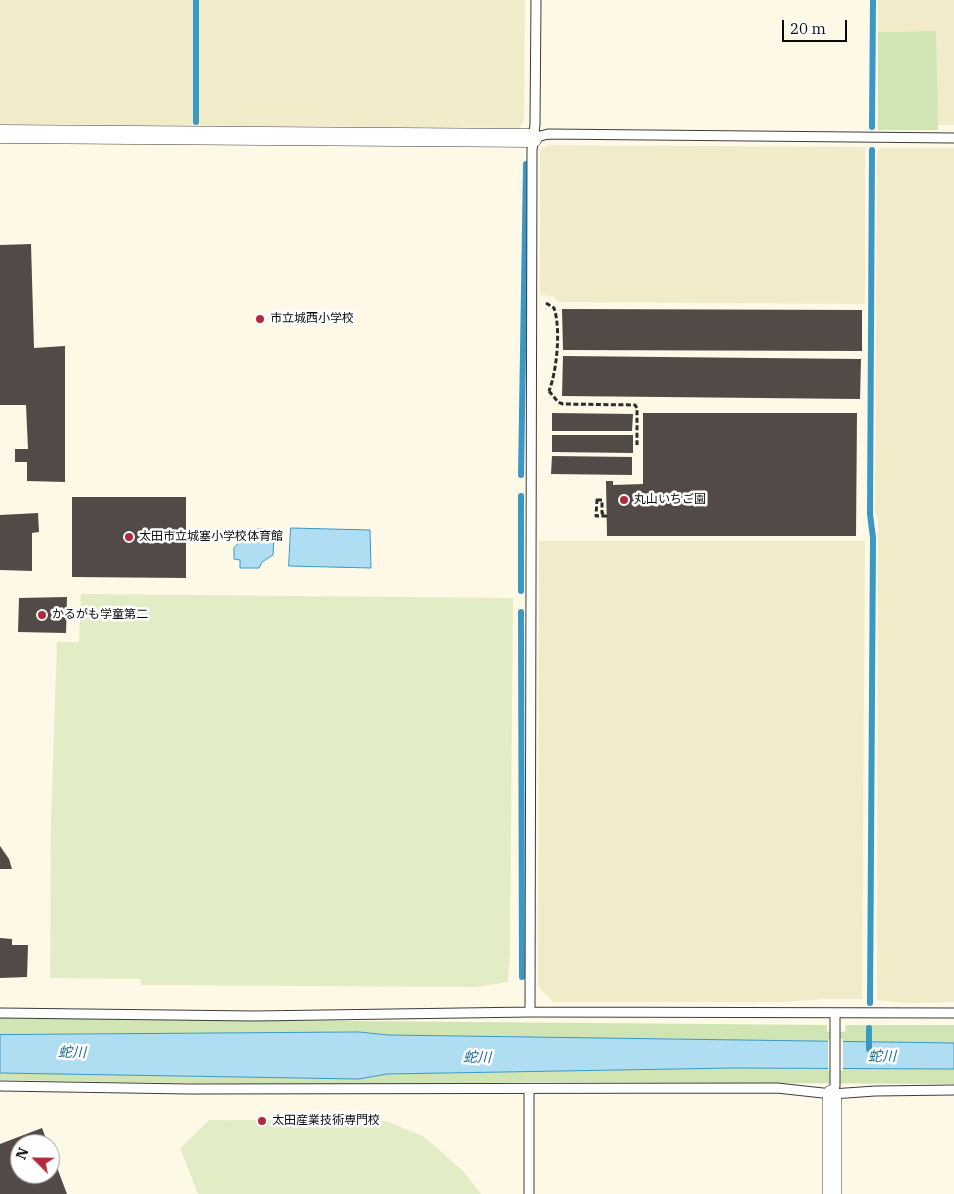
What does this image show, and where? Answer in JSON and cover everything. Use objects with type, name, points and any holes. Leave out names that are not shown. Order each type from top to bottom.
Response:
[{"type":"street","points":[[0,134],[534,138]]},
{"type":"street","points":[[832,1194],[834,1090]]},
{"type":"lane","points":[[530,1012],[532,303],[536,0]]},
{"type":"lane","points":[[534,138],[548,134],[954,138]]},
{"type":"lane","points":[[0,1013],[255,1016],[530,1012],[835,1016],[954,1013]]},
{"type":"lane","points":[[834,1090],[835,1016]]},
{"type":"lane","points":[[0,1086],[189,1089],[529,1090],[777,1088],[954,1090]]},
{"type":"lane","points":[[529,1090],[529,1194]]},
{"type":"path","points":[[532,303],[546,303],[554,308],[555,312],[556,359],[553,380],[549,391]]},
{"type":"path","points":[[532,395],[549,391]]},
{"type":"path","points":[[549,391],[558,402],[563,404],[635,405],[637,408],[637,445]]},
{"type":"path","points":[[596,500],[602,500],[602,513],[606,516],[596,516],[596,500]]},
{"type":"shaded area","points":[[0,0],[525,0],[524,120],[520,128],[0,124]]},
{"type":"shaded area","points":[[878,0],[954,0],[954,125],[937,125],[936,31],[878,32]]},
{"type":"shaded area","points":[[549,145],[865,147],[865,304],[558,302],[553,296],[540,295],[540,150]]},
{"type":"shaded area","points":[[879,148],[954,148],[954,1002],[906,1003],[877,1000],[878,519],[875,513],[877,155]]},
{"type":"shaded area","points":[[539,541],[865,541],[862,999],[783,1002],[553,1002],[538,986]]},
{"type":"green space","points":[[936,31],[938,130],[878,130],[878,32]]},
{"type":"green space","points":[[81,594],[513,598],[510,952],[508,982],[476,987],[141,985],[141,979],[50,978],[51,819],[57,642],[79,642]]},
{"type":"green space","points":[[0,1018],[827,1025],[827,1032],[845,1032],[846,1025],[954,1025],[954,1043],[388,1035],[359,1032],[0,1035]]},
{"type":"green space","points":[[733,1068],[954,1069],[954,1084],[529,1082],[360,1086],[0,1080],[0,1073],[359,1079],[387,1074]]},
{"type":"green space","points":[[209,1120],[386,1121],[423,1136],[462,1170],[481,1194],[198,1194],[180,1148]]},
{"type":"water","points":[[291,528],[370,530],[371,568],[289,566]]},
{"type":"water","points":[[253,529],[264,529],[265,537],[274,536],[273,555],[262,562],[259,568],[240,568],[240,560],[234,559],[234,548]]},
{"type":"water","name":"蛇川","points":[[359,1032],[388,1035],[954,1043],[954,1069],[733,1068],[387,1074],[359,1079],[0,1073],[0,1035]]},
{"type":"pier","points":[[828,1039],[843,1039],[843,1071],[828,1071]]},
{"type":"building","points":[[31,244],[34,348],[65,346],[65,482],[27,481],[27,462],[15,462],[15,449],[28,449],[26,405],[0,405],[0,245]]},
{"type":"building","points":[[562,309],[862,310],[862,351],[563,350]]},
{"type":"building","points":[[563,356],[861,359],[860,399],[562,396]]},
{"type":"building","points":[[552,413],[633,414],[632,431],[552,431]]},
{"type":"building","points":[[643,413],[857,413],[856,536],[607,536],[606,481],[613,481],[613,485],[643,484]]},
{"type":"building","points":[[552,435],[633,435],[633,453],[552,452]]},
{"type":"building","points":[[552,456],[632,457],[632,475],[551,474]]},
{"type":"building","name":"太田市立城塞小学校体育館","points":[[72,497],[186,497],[186,578],[72,577]]},
{"type":"building","points":[[38,513],[39,532],[32,533],[32,571],[0,570],[0,515]]},
{"type":"building","name":"かるがも学童第二","points":[[67,597],[66,633],[18,632],[19,598]]},
{"type":"building","points":[[0,846],[9,859],[12,869],[0,869]]},
{"type":"building","points":[[0,938],[12,939],[12,945],[28,945],[27,977],[0,978]]},
{"type":"building","points":[[42,1128],[44,1134],[26,1134]]},
{"type":"building","points":[[10,1140],[10,1184],[60,1184],[60,1175],[67,1194],[0,1194],[0,1144]]},
{"type":"waterway","points":[[196,0],[196,122]]},
{"type":"waterway","points":[[872,127],[873,0]]},
{"type":"waterway","points":[[870,1003],[873,538],[870,514],[872,150]]},
{"type":"waterway","points":[[521,475],[526,164]]},
{"type":"waterway","points":[[521,496],[521,591]]},
{"type":"waterway","points":[[521,612],[522,977]]},
{"type":"waterway","name":"蛇川","points":[[869,1028],[869,1049]]},
{"type":"place","name":"市立城西小学校","points":[[260,319]]},
{"type":"place","name":"丸山いちご園","points":[[624,500]]},
{"type":"place","name":"太田市立城塞小学校体育館","points":[[129,537]]},
{"type":"place","name":"かるがも学童第二","points":[[42,615]]},
{"type":"place","name":"太田産業技術専門校","points":[[262,1121]]}]
